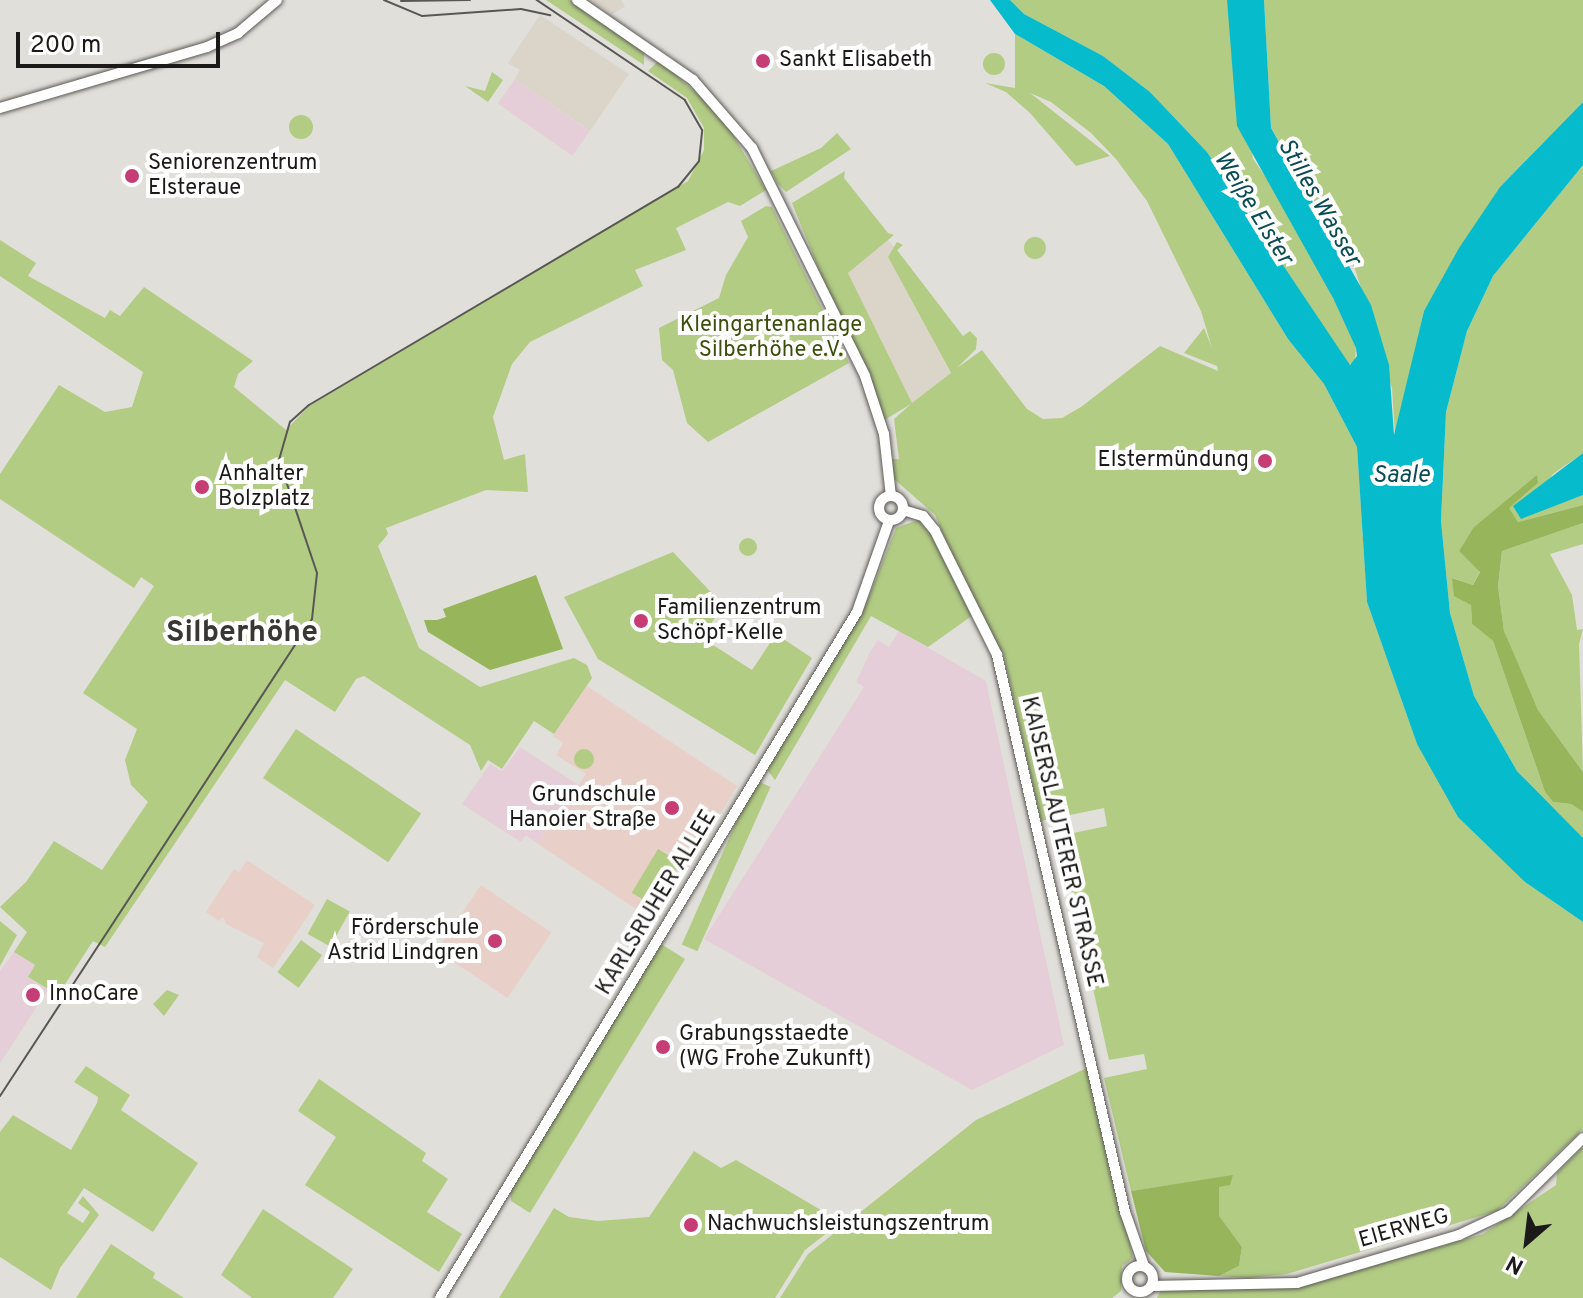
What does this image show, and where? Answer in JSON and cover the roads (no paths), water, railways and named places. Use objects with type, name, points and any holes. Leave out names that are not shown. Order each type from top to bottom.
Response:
[{"type":"street","points":[[0,108],[207,47],[238,33],[277,0]]},
{"type":"street","points":[[577,0],[693,80],[752,148],[865,376],[885,439],[891,496]]},
{"type":"street","name":"KAISERSLAUTERER STRASSE","points":[[891,496],[899,499],[903,510],[923,516],[935,531],[997,655],[1139,1267],[1127,1283],[1146,1290]]},
{"type":"street","name":"KARLSRUHER ALLEE","points":[[440,1298],[857,612],[889,521],[879,505],[891,496]]},
{"type":"street","points":[[889,521],[903,510]]},
{"type":"street","name":"EIERWEG","points":[[1146,1290],[1203,1283],[1297,1283],[1477,1228],[1520,1202],[1583,1138]]},
{"type":"street","points":[[1139,1267],[1146,1290]]},
{"type":"water","name":"Saale","points":[[990,0],[1010,0],[1024,14],[1103,56],[1150,92],[1207,152],[1350,365],[1357,356],[1356,348],[1333,298],[1237,126],[1227,0],[1264,0],[1271,128],[1371,305],[1389,365],[1394,435],[1424,311],[1459,248],[1500,187],[1583,102],[1583,165],[1493,276],[1467,331],[1446,412],[1441,521],[1450,613],[1474,696],[1517,771],[1583,838],[1583,922],[1525,882],[1458,817],[1417,744],[1367,602],[1357,447],[1324,384],[1288,339],[1168,144],[1104,86],[1015,34]]},
{"type":"water","points":[[1583,453],[1583,495],[1521,519],[1513,506]]},
{"type":"tram line","points":[[384,0],[422,16],[521,9],[550,15]]},
{"type":"tram line","points":[[401,1],[470,0]]},
{"type":"tram line","points":[[0,1096],[312,619],[317,573],[279,460],[290,422],[309,405],[678,187],[699,161],[702,130],[685,100],[537,0]]},
{"type":"place","name":"Sankt Elisabeth","points":[[763,61]]},
{"type":"place","name":"Seniorenzentrum Elsteraue","points":[[132,176]]},
{"type":"place","name":"Elstermündung","points":[[1265,461]]},
{"type":"place","name":"Anhalter Bolzplatz","points":[[202,487]]},
{"type":"place","name":"Familienzentrum Schöpf-Kelle","points":[[641,621]]},
{"type":"place","name":"Grundschule Hanoier Straße","points":[[672,808]]},
{"type":"place","name":"Förderschule Astrid Lindgren","points":[[495,941]]},
{"type":"place","name":"InnoCare","points":[[33,995]]},
{"type":"place","name":"Grabungsstaedte (WG Frohe Zukunft)","points":[[663,1047]]},
{"type":"place","name":"Nachwuchsleistungszentrum","points":[[691,1225]]},
{"type":"district","name":"Silberhöhe","points":[[242,634]]},
{"type":"water label","name":"Stilles Wasser","points":[[1318,203]]},
{"type":"water label","name":"Weiße Elster","points":[[1252,209]]},
{"type":"park label","name":"Kleingartenanlage Silberhöhe e.V.","points":[[771,338]]}]
